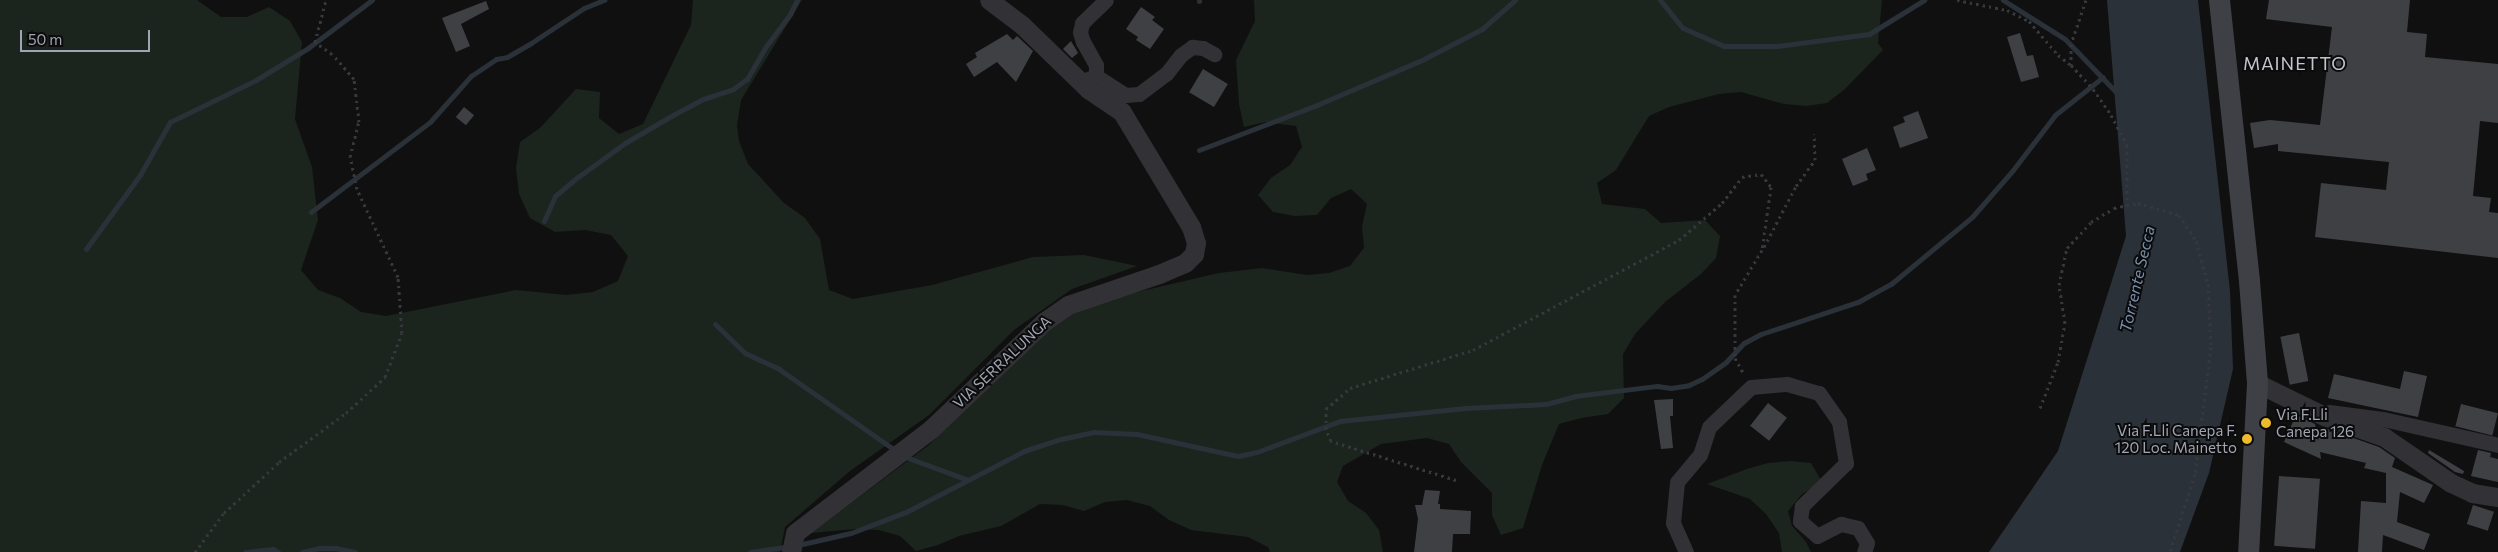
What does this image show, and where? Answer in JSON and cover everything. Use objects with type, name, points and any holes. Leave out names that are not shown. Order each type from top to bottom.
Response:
[{"type":"main road","points":[[2219,0],[2249,281],[2257,383],[2248,552]]},
{"type":"street","name":"VIA SERRALUNGA","points":[[790,552],[795,533],[931,429],[1045,321],[1068,305],[1159,274],[1185,263],[1194,254],[1196,243],[1191,226],[1122,112],[1088,79],[989,0]]},
{"type":"street","points":[[1088,79],[1096,65],[1080,32],[1082,23],[1106,0]]},
{"type":"street","name":"VIA SERRALUNGA","points":[[1088,79],[1125,95],[1139,94],[1166,74],[1181,55],[1192,47],[1203,48],[1214,54]]},
{"type":"street","points":[[2257,383],[2313,410],[2384,437],[2451,483],[2472,493],[2498,497]]},
{"type":"street","points":[[1686,552],[1673,523],[1677,482],[1700,455],[1709,427],[1751,387],[1787,384],[1818,393],[1839,422],[1846,463],[1802,506],[1800,521],[1817,536],[1841,524],[1858,528],[1867,544],[1864,552]]},
{"type":"street","points":[[2313,410],[2383,419],[2498,445]]},
{"type":"path","points":[[195,552],[224,513],[279,462],[346,413],[385,377],[402,333],[398,277],[357,189],[350,157],[359,122],[354,79],[332,54],[315,42],[326,0]]},
{"type":"path","points":[[1957,0],[2007,10],[2029,21],[2058,55],[2071,64],[2094,89],[2127,145],[2127,206]]},
{"type":"path","points":[[2071,64],[2071,44],[2086,0]]},
{"type":"path","points":[[1751,387],[1735,358],[1734,295],[1762,250],[1796,186],[1815,160],[1814,134]]},
{"type":"path","points":[[1456,480],[1331,441],[1326,429],[1326,409],[1350,388],[1473,350],[1679,240],[1722,203],[1742,177],[1761,174],[1771,187],[1762,250]]},
{"type":"path","points":[[2040,408],[2058,362],[2065,323],[2059,285],[2067,248],[2091,222],[2114,208],[2138,204],[2179,215],[2196,241],[2208,284],[2211,347],[2201,435],[2194,474],[2170,552]]},
{"type":"shaded area","points":[[0,0],[197,0],[221,17],[247,17],[269,7],[290,21],[302,42],[295,119],[312,167],[318,220],[301,270],[318,290],[340,298],[361,312],[386,316],[516,290],[566,295],[593,292],[618,281],[628,256],[611,235],[585,230],[555,232],[530,218],[519,194],[516,168],[520,142],[540,128],[576,89],[600,92],[599,118],[619,134],[643,124],[691,25],[693,0],[802,0],[741,100],[737,126],[739,141],[748,164],[784,203],[805,218],[820,239],[829,290],[853,299],[932,285],[1033,257],[1084,255],[1137,266],[1072,289],[1014,330],[929,415],[850,471],[785,527],[780,552],[0,552]]},
{"type":"shaded area","points":[[1254,0],[1882,0],[1878,43],[1883,50],[1845,89],[1827,103],[1806,106],[1784,104],[1741,92],[1719,94],[1669,107],[1649,116],[1616,170],[1597,183],[1602,204],[1645,209],[1661,223],[1705,220],[1720,236],[1716,258],[1701,274],[1665,302],[1635,334],[1623,354],[1624,398],[1608,414],[1559,424],[1542,465],[1523,528],[1501,535],[1492,515],[1492,493],[1461,462],[1449,444],[1427,438],[1381,444],[1343,466],[1337,482],[1348,501],[1366,513],[1379,530],[1383,552],[1270,552],[1268,547],[1248,537],[1191,530],[1169,520],[1150,506],[1127,500],[1105,502],[1084,511],[1063,505],[1040,504],[1001,526],[959,536],[938,545],[916,551],[900,536],[879,530],[856,529],[811,533],[929,445],[1063,317],[1085,307],[1120,296],[1219,273],[1262,268],[1307,275],[1329,273],[1350,266],[1364,248],[1362,226],[1367,204],[1351,189],[1331,198],[1317,215],[1295,216],[1273,212],[1258,195],[1271,178],[1290,165],[1302,147],[1296,126],[1265,122],[1244,127],[1239,104],[1236,60],[1255,21]]},
{"type":"shaded area","points":[[1790,461],[1811,463],[1822,482],[1802,494],[1788,511],[1792,526],[1806,542],[1811,552],[1782,552],[1779,533],[1766,514],[1750,499],[1707,484],[1768,463]]},
{"type":"water","name":"Torrente Secca","points":[[2107,0],[2198,0],[2230,291],[2233,369],[2209,473],[2180,552],[1989,552],[2058,451],[2126,236]]},
{"type":"building","points":[[2269,0],[2410,0],[2407,32],[2427,34],[2425,57],[2498,64],[2498,123],[2480,121],[2473,196],[2491,198],[2489,212],[2498,213],[2498,258],[2315,237],[2321,183],[2386,190],[2389,162],[2278,151],[2278,144],[2254,148],[2250,123],[2270,120],[2320,125],[2332,27],[2266,19]]},
{"type":"building","points":[[486,1],[489,9],[461,24],[470,46],[456,52],[442,18]]},
{"type":"building","points":[[1141,7],[1155,17],[1152,20],[1164,29],[1150,49],[1136,40],[1138,37],[1126,29]]},
{"type":"building","points":[[2020,33],[2027,56],[2033,55],[2039,77],[2021,82],[2007,37]]},
{"type":"building","points":[[1007,34],[1013,40],[1017,36],[1033,51],[1016,82],[997,62],[974,77],[966,64],[977,57],[975,53]]},
{"type":"building","points":[[1071,41],[1078,53],[1072,58],[1063,49]]},
{"type":"building","points":[[1203,69],[1228,84],[1214,107],[1189,92]]},
{"type":"building","points":[[464,107],[474,115],[466,125],[456,117]]},
{"type":"building","points":[[1918,111],[1928,138],[1900,148],[1893,127],[1905,122],[1903,117]]},
{"type":"building","points":[[1867,148],[1876,170],[1866,174],[1868,180],[1853,186],[1842,159]]},
{"type":"building","points":[[2299,333],[2308,381],[2290,385],[2280,337]]},
{"type":"building","points":[[2404,371],[2427,376],[2418,417],[2328,398],[2334,374],[2400,389]]},
{"type":"building","points":[[1673,399],[1673,416],[1670,416],[1673,448],[1661,449],[1654,400]]},
{"type":"building","points":[[1768,403],[1787,418],[1769,441],[1750,426]]},
{"type":"building","points":[[2461,404],[2498,413],[2492,436],[2455,426]]},
{"type":"building","points":[[2296,415],[2315,424],[2318,441],[2322,427],[2379,447],[2395,458],[2392,467],[2433,485],[2424,503],[2400,492],[2397,522],[2430,534],[2424,550],[2383,535],[2382,552],[2358,552],[2361,501],[2386,503],[2386,473],[2364,468],[2366,463],[2320,452],[2321,459],[2284,442]]},
{"type":"building","points":[[2429,450],[2464,471],[2463,474],[2455,472],[2428,453]]},
{"type":"building","points":[[2478,450],[2491,453],[2490,457],[2498,459],[2498,482],[2471,476]]},
{"type":"building","points":[[2279,476],[2320,479],[2315,549],[2274,546]]},
{"type":"building","points":[[1425,490],[1440,491],[1438,504],[1440,504],[1440,509],[1471,511],[1470,534],[1453,534],[1452,552],[1414,552],[1418,519],[1415,505],[1422,505]]},
{"type":"building","points":[[2473,505],[2494,512],[2488,531],[2467,524]]},
{"type":"waterway","points":[[86,249],[140,175],[170,122],[256,80],[308,48],[372,0]]},
{"type":"waterway","points":[[311,212],[430,122],[471,76],[496,59],[507,57],[531,43],[584,8],[604,0]]},
{"type":"waterway","points":[[544,221],[555,196],[625,143],[703,99],[733,89],[747,79],[767,45],[790,14],[797,0]]},
{"type":"waterway","points":[[1199,150],[1317,105],[1422,60],[1482,29],[1515,0]]},
{"type":"waterway","points":[[1660,0],[1683,28],[1724,46],[1777,46],[1869,34],[1924,0]]},
{"type":"waterway","points":[[2003,0],[2065,39],[2118,94]]},
{"type":"waterway","points":[[798,545],[851,533],[906,512],[1024,451],[1061,439],[1094,432],[1137,434],[1238,456],[1257,452],[1340,421],[1465,408],[1546,404],[1575,396],[1657,386],[1671,388],[1689,385],[1702,379],[1726,362],[1744,343],[1761,334],[1858,302],[1891,284],[1972,217],[2013,170],[2055,115],[2103,77]]},
{"type":"waterway","points":[[715,324],[745,353],[779,369],[896,451]]},
{"type":"waterway","points":[[903,456],[968,480]]},
{"type":"waterway","points":[[750,552],[787,547]]},
{"type":"waterway","points":[[302,552],[319,548],[336,548],[355,552]]},
{"type":"waterway","points":[[245,552],[273,549],[278,552]]},
{"type":"place","name":"Via F.Lli Canepa 126","points":[[2266,423]]},
{"type":"place","name":"Via F.Lli Canepa F. 120 Loc. Mainetto","points":[[2247,439]]},
{"type":"district","name":"MAINETTO","points":[[2295,63]]}]
